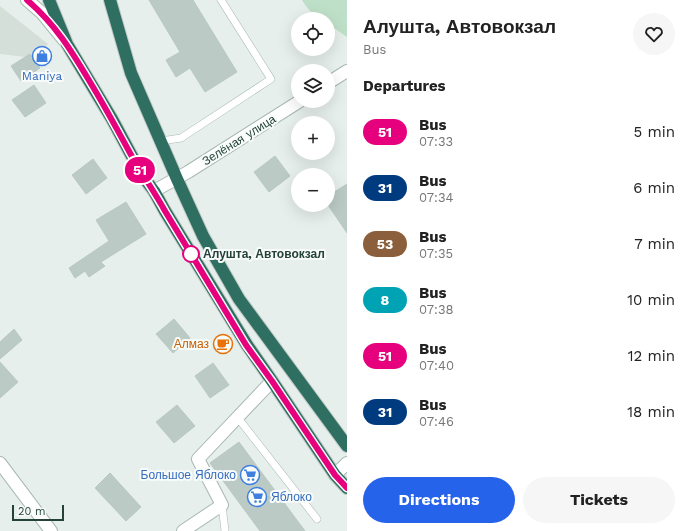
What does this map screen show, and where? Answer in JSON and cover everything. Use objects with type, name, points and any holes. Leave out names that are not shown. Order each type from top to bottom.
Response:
[{"type":"highway","points":[[49,0],[67,44],[112,119],[142,175],[154,191],[246,345],[335,475],[347,488]]},
{"type":"highway","points":[[110,0],[131,73],[203,236],[239,299],[347,446]]},
{"type":"street","points":[[27,0],[42,13],[67,44]]},
{"type":"street","points":[[335,79],[347,71]]},
{"type":"street","name":"Зелёная улица","points":[[154,191],[177,179],[291,107]]},
{"type":"street","points":[[183,531],[222,505],[198,459],[272,381]]},
{"type":"street","points":[[0,462],[51,531]]},
{"type":"street","points":[[335,475],[347,463]]},
{"type":"lane","points":[[161,140],[181,138],[271,79],[221,0]]},
{"type":"lane","points":[[238,418],[317,519]]},
{"type":"lane","points":[[222,505],[225,531]]},
{"type":"shaded area","points":[[0,6],[48,44],[34,58],[0,54]]},
{"type":"green space","points":[[302,0],[347,0],[347,37],[335,29],[335,12],[312,12]]},
{"type":"building","points":[[149,0],[193,0],[237,72],[205,92],[190,68],[176,77],[166,60],[180,52]]},
{"type":"building","points":[[30,54],[40,68],[21,81],[11,66]]},
{"type":"building","points":[[34,85],[46,103],[25,117],[12,100]]},
{"type":"building","points":[[275,156],[290,176],[269,192],[254,172]]},
{"type":"building","points":[[93,159],[107,178],[86,194],[72,175]]},
{"type":"building","points":[[347,184],[347,233],[333,212],[335,212],[335,192]]},
{"type":"building","points":[[126,202],[146,234],[101,262],[105,266],[89,277],[85,271],[75,278],[69,268],[109,241],[96,220]]},
{"type":"building","points":[[174,319],[190,338],[173,353],[156,334]]},
{"type":"building","points":[[14,329],[22,340],[0,359],[0,342]]},
{"type":"building","points":[[0,362],[18,382],[0,398]]},
{"type":"building","points":[[213,363],[229,385],[210,398],[195,376]]},
{"type":"building","points":[[177,405],[195,426],[174,443],[156,422]]},
{"type":"building","name":"Яблоко","points":[[239,442],[305,531],[260,531],[210,463]]},
{"type":"building","points":[[110,473],[141,507],[126,521],[95,488]]},
{"type":"bus line","name":"51","points":[[27,0],[42,13],[67,44],[112,119],[142,175],[154,191],[246,345],[335,475],[347,488]]},
{"type":"place","name":"Maniya","points":[[42,56]]},
{"type":"place","name":"Алушта, Автовокзал","points":[[191,254]]},
{"type":"place","name":"Алмаз","points":[[223,344]]},
{"type":"place","name":"Большое Яблоко","points":[[250,475]]},
{"type":"place","name":"Яблоко","points":[[257,497]]}]
